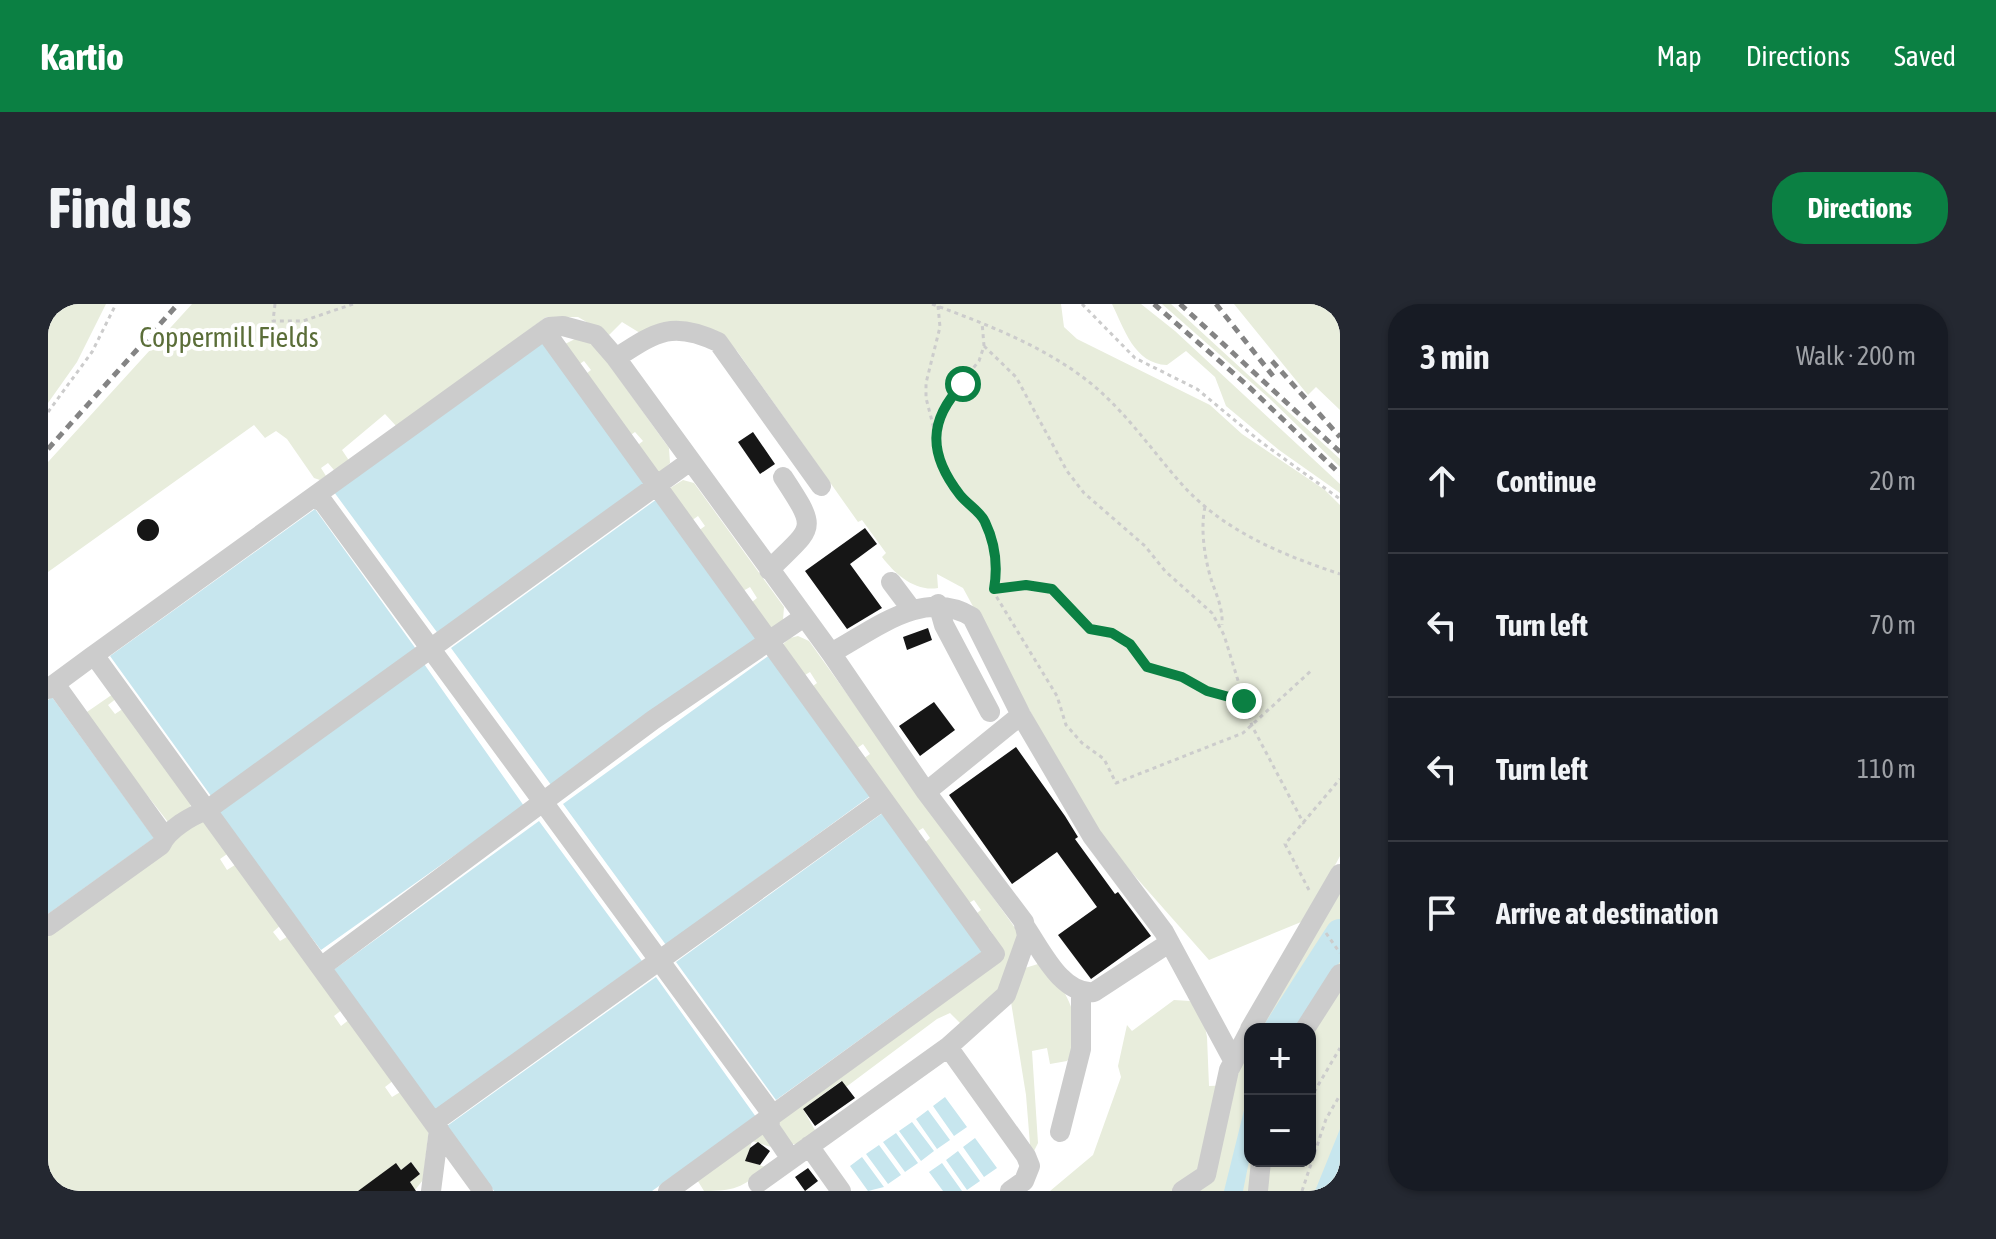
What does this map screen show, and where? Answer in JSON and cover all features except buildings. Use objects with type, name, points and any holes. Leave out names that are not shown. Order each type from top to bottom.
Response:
[{"type":"street","points":[[165,837],[52,686],[545,331],[563,326],[596,335],[616,358],[1067,984],[1081,993],[1094,992],[1169,943]]},
{"type":"street","points":[[616,358],[666,329],[695,331],[718,342],[821,486]]},
{"type":"street","points":[[545,331],[995,954],[668,1191]]},
{"type":"street","points":[[48,926],[161,845],[165,837],[207,810],[689,462]]},
{"type":"street","points":[[769,570],[808,530],[810,518],[783,477]]},
{"type":"street","points":[[314,498],[323,502],[769,1110],[770,1128],[791,1159]]},
{"type":"street","points":[[891,582],[912,610]]},
{"type":"street","points":[[831,653],[912,610],[938,604],[972,617],[1021,715],[1092,836],[1169,943],[1233,1060]]},
{"type":"street","points":[[938,604],[944,625],[990,712]]},
{"type":"street","points":[[321,967],[545,804],[653,720],[804,617]]},
{"type":"street","points":[[94,655],[483,1191]]},
{"type":"street","points":[[926,792],[1021,715]]},
{"type":"street","points":[[431,1191],[437,1126],[883,800]]},
{"type":"street","points":[[1254,1023],[1340,874]]},
{"type":"street","points":[[756,1188],[791,1159],[948,1047],[1006,995],[1024,949],[1024,925]]},
{"type":"street","points":[[1309,1023],[1340,974]]},
{"type":"street","points":[[1060,1132],[1071,1101],[1081,1049],[1081,993]]},
{"type":"street","points":[[1182,1191],[1206,1175],[1233,1060],[1244,1040]]},
{"type":"street","points":[[948,1047],[1026,1156],[1030,1166],[1024,1181],[1010,1191]]},
{"type":"street","points":[[809,1146],[841,1191]]},
{"type":"street","points":[[1258,1191],[1260,1167]]},
{"type":"path","points":[[48,412],[92,352],[116,304]]},
{"type":"path","points":[[275,304],[273,321],[303,321],[353,304]]},
{"type":"path","points":[[932,304],[982,322],[1057,361],[1094,387],[1205,506],[1266,546],[1340,574]]},
{"type":"path","points":[[1082,304],[1135,358],[1197,389],[1261,442],[1340,499]]},
{"type":"path","points":[[938,306],[940,327],[926,383],[946,475],[973,510],[984,518],[997,563],[994,589],[1057,696],[1066,725],[1082,743],[1104,759],[1116,783],[1252,726],[1313,669]]},
{"type":"path","points":[[934,427],[948,399],[973,372],[984,346],[982,322]]},
{"type":"path","points":[[984,346],[1016,377],[1067,471],[1084,493],[1145,546],[1171,577],[1212,613],[1222,629]]},
{"type":"path","points":[[1205,506],[1202,523],[1222,629],[1244,701],[1252,726],[1304,824]]},
{"type":"path","points":[[994,589],[1026,585],[1052,589],[1090,629],[1112,633],[1130,644],[1147,667],[1182,677],[1207,691],[1244,701]]},
{"type":"path","points":[[1323,905],[1305,885],[1285,844],[1340,779]]},
{"type":"path","points":[[1328,936],[1340,953]]},
{"type":"path","points":[[1312,1095],[1340,1048]]},
{"type":"path","points":[[1302,1191],[1326,1119],[1340,1095]]},
{"type":"green space","points":[[53,304],[106,304],[77,362],[48,403],[48,313]]},
{"type":"green space","name":"Coppermill Fields","points":[[192,304],[1061,304],[1064,327],[1077,339],[1210,405],[1242,434],[1325,490],[1340,505],[1340,856],[1306,920],[1209,960],[1096,832],[963,588],[937,574],[938,588],[921,587],[893,570],[882,557],[886,553],[862,520],[858,522],[737,351],[715,334],[640,333],[622,322],[609,335],[578,317],[546,317],[398,428],[385,414],[342,450],[350,462],[334,470],[328,463],[321,468],[326,476],[320,480],[314,478],[287,439],[276,431],[265,438],[254,425],[48,572],[48,462]]},
{"type":"green space","points":[[1112,304],[1141,304],[1175,331],[1340,484],[1340,493],[1279,450],[1226,406],[1215,377],[1186,351],[1167,365],[1156,363],[1138,352]]},
{"type":"green space","points":[[1162,304],[1171,304],[1340,459],[1340,467],[1269,398]]},
{"type":"green space","points":[[1234,304],[1340,304],[1340,410],[1316,387],[1308,395]]},
{"type":"green space","points":[[575,339],[589,342],[600,352],[669,448],[670,463],[655,478],[634,448],[643,441],[635,432],[626,438],[582,377],[591,370],[584,361],[575,367],[561,346]]},
{"type":"green space","points":[[683,480],[694,483],[784,607],[783,620],[772,628],[747,606],[757,598],[750,587],[738,594],[694,534],[705,526],[698,516],[687,524],[664,492]]},
{"type":"green space","points":[[798,636],[809,641],[1018,932],[1018,943],[991,1005],[961,1024],[950,1013],[937,1019],[846,1087],[841,1081],[803,1109],[816,1132],[799,1144],[791,1144],[777,1120],[1000,946],[989,928],[979,926],[972,917],[981,910],[974,900],[964,906],[921,846],[930,838],[923,828],[913,834],[860,761],[870,754],[863,744],[853,751],[809,689],[817,683],[810,672],[800,678],[781,646]]},
{"type":"green space","points":[[113,694],[117,698],[108,705],[115,714],[124,708],[191,801],[190,810],[168,822],[84,714]]},
{"type":"green space","points":[[204,818],[230,852],[220,859],[227,870],[238,863],[282,924],[273,932],[280,941],[290,935],[343,1009],[334,1016],[341,1026],[350,1019],[394,1080],[385,1087],[392,1097],[402,1091],[429,1128],[423,1180],[415,1190],[410,1182],[420,1174],[411,1162],[401,1170],[396,1164],[358,1191],[48,1191],[48,931]]},
{"type":"green space","points":[[1340,892],[1340,1191],[1050,1191],[1093,1155],[1121,1077],[1118,1066],[1127,1025],[1132,1031],[1174,1000],[1190,1001],[1204,1022],[1209,1086],[1234,1085],[1244,1058],[1244,1167],[1316,1167],[1316,1023],[1262,1023]]},
{"type":"green space","points":[[1038,964],[1066,995],[1072,1008],[1076,1036],[1067,1061],[1050,1064],[1047,1048],[1032,1051],[1038,1143],[1031,1157],[1026,1095],[1011,1002],[1025,968]]},
{"type":"green space","points":[[763,1130],[771,1147],[752,1141],[746,1160],[765,1167],[738,1187],[704,1191],[696,1178]]},
{"type":"water","points":[[542,339],[648,482],[439,635],[334,492]]},
{"type":"water","points":[[657,499],[760,639],[554,789],[451,648]]},
{"type":"water","points":[[315,509],[416,649],[211,796],[110,656]]},
{"type":"water","points":[[771,654],[873,794],[666,945],[563,804]]},
{"type":"water","points":[[422,661],[524,806],[321,950],[214,811]]},
{"type":"water","points":[[52,697],[154,838],[48,914],[48,700]]},
{"type":"water","points":[[884,812],[984,950],[776,1100],[676,962]]},
{"type":"water","points":[[539,821],[642,961],[434,1112],[332,971]]},
{"type":"water","points":[[1326,941],[1335,952],[1290,1023],[1277,1023]]},
{"type":"water","points":[[656,977],[756,1117],[652,1191],[494,1191],[447,1126]]},
{"type":"water","points":[[945,1097],[967,1127],[954,1136],[933,1106]]},
{"type":"water","points":[[928,1110],[950,1140],[937,1149],[916,1119]]},
{"type":"water","points":[[1244,1110],[1244,1167],[1248,1167],[1243,1191],[1224,1191]]},
{"type":"water","points":[[912,1122],[934,1151],[921,1161],[899,1131]]},
{"type":"water","points":[[1340,1129],[1340,1191],[1315,1191]]},
{"type":"water","points":[[896,1133],[918,1163],[905,1172],[883,1142]]},
{"type":"water","points":[[975,1138],[997,1168],[984,1177],[963,1147]]},
{"type":"water","points":[[879,1145],[901,1175],[888,1184],[866,1154]]},
{"type":"water","points":[[958,1151],[980,1181],[967,1190],[946,1160]]},
{"type":"water","points":[[862,1157],[884,1187],[868,1191],[850,1166]]},
{"type":"water","points":[[942,1163],[962,1191],[943,1191],[929,1172]]},
{"type":"waterway","points":[[1283,1023],[1340,934]]},
{"type":"railway","points":[[48,449],[178,304]]},
{"type":"railway","points":[[1154,304],[1247,385],[1340,474]]},
{"type":"railway","points":[[1180,304],[1340,452]]},
{"type":"railway","points":[[1216,304],[1273,376]]},
{"type":"railway","points":[[1272,361],[1340,437]]},
{"type":"route","points":[[963,384],[948,399],[934,427],[946,475],[973,510],[984,518],[997,563],[994,589],[1026,585],[1052,589],[1090,629],[1112,633],[1130,644],[1147,667],[1182,677],[1207,691],[1244,701]]}]
